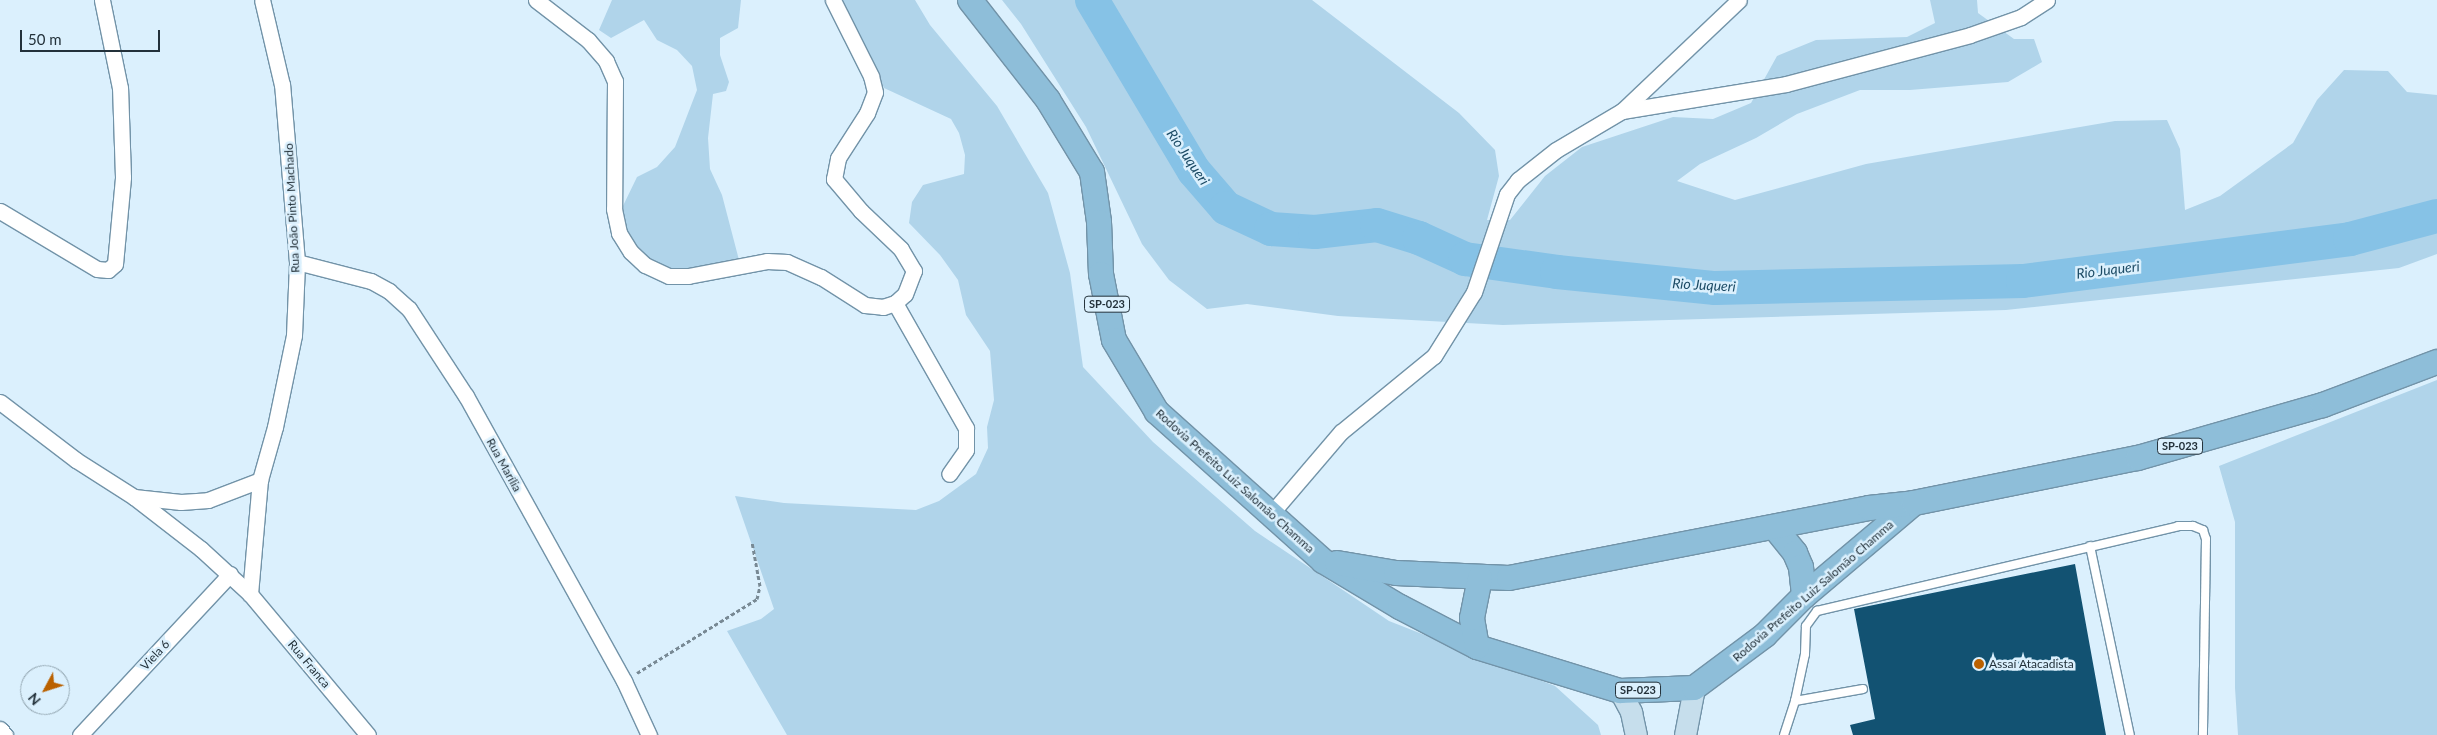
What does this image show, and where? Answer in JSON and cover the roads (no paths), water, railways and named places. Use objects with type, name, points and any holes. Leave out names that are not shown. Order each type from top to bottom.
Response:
[{"type":"main road","name":"Rodovia Prefeito Luiz Salomão Chamma","points":[[970,0],[1048,100],[1092,172],[1099,222],[1101,274],[1114,340],[1157,412],[1323,561],[1400,607],[1477,647],[1620,691],[1694,688],[1765,635],[1804,596],[1914,503]]},
{"type":"main road","name":"Rodovia Prefeito Luiz Salomão Chamma","points":[[1323,561],[1396,573],[1509,578],[1775,528],[1869,508],[1914,503],[2138,458],[2323,405],[2437,362]]},
{"type":"main road","points":[[1775,528],[1795,553],[1804,596]]},
{"type":"main road","points":[[1477,647],[1472,618],[1480,578]]},
{"type":"main road","points":[[1684,735],[1694,688]]},
{"type":"main road","points":[[1620,691],[1631,712],[1636,735]]},
{"type":"street","points":[[0,211],[97,269],[108,270],[115,264],[123,177],[120,88],[102,0]]},
{"type":"street","name":"Rua João Pinto Machado","points":[[250,594],[260,480],[276,427],[294,335],[297,262],[282,85],[262,0]]},
{"type":"street","points":[[536,0],[588,40],[606,61],[615,81],[614,209],[619,233],[631,252],[645,265],[669,276],[688,276],[767,261],[787,262],[821,278],[865,304],[883,307],[895,303],[913,280],[914,271],[909,258],[856,205],[834,179],[838,158],[867,113],[875,92],[872,76],[833,0]]},
{"type":"street","points":[[1270,515],[1341,432],[1434,356],[1474,292],[1490,238],[1507,194],[1518,180],[1556,150],[1622,111],[1738,0]]},
{"type":"street","points":[[1622,111],[1786,84],[1970,35],[2021,17],[2048,0]]},
{"type":"street","name":"Rua Marília","points":[[297,262],[371,281],[389,291],[409,310],[466,396],[624,681],[649,735]]},
{"type":"street","points":[[895,303],[966,428],[966,450],[949,474]]},
{"type":"street","points":[[0,402],[76,460],[134,497],[181,502],[208,500],[260,480]]},
{"type":"street","name":"Rua Franca","points":[[134,497],[230,574],[250,594],[368,735]]},
{"type":"street","name":"Viela 6","points":[[80,735],[230,574]]},
{"type":"street","points":[[0,730],[5,735]]},
{"type":"lane","points":[[1784,735],[1795,701],[1805,654],[1806,626],[1817,611],[2178,526],[2193,526],[2203,530],[2206,539],[2203,735]]},
{"type":"lane","points":[[2090,546],[2130,735]]},
{"type":"lane","points":[[1795,701],[1863,689]]},
{"type":"waterway","name":"Rio Juqueri","points":[[1092,0],[1194,171],[1226,208],[1271,229],[1315,232],[1377,225],[1419,238],[1465,259],[1557,272],[1715,288],[2023,281],[2350,239],[2437,216]]},
{"type":"place","name":"Assaí Atacadista","points":[[1979,664]]}]
